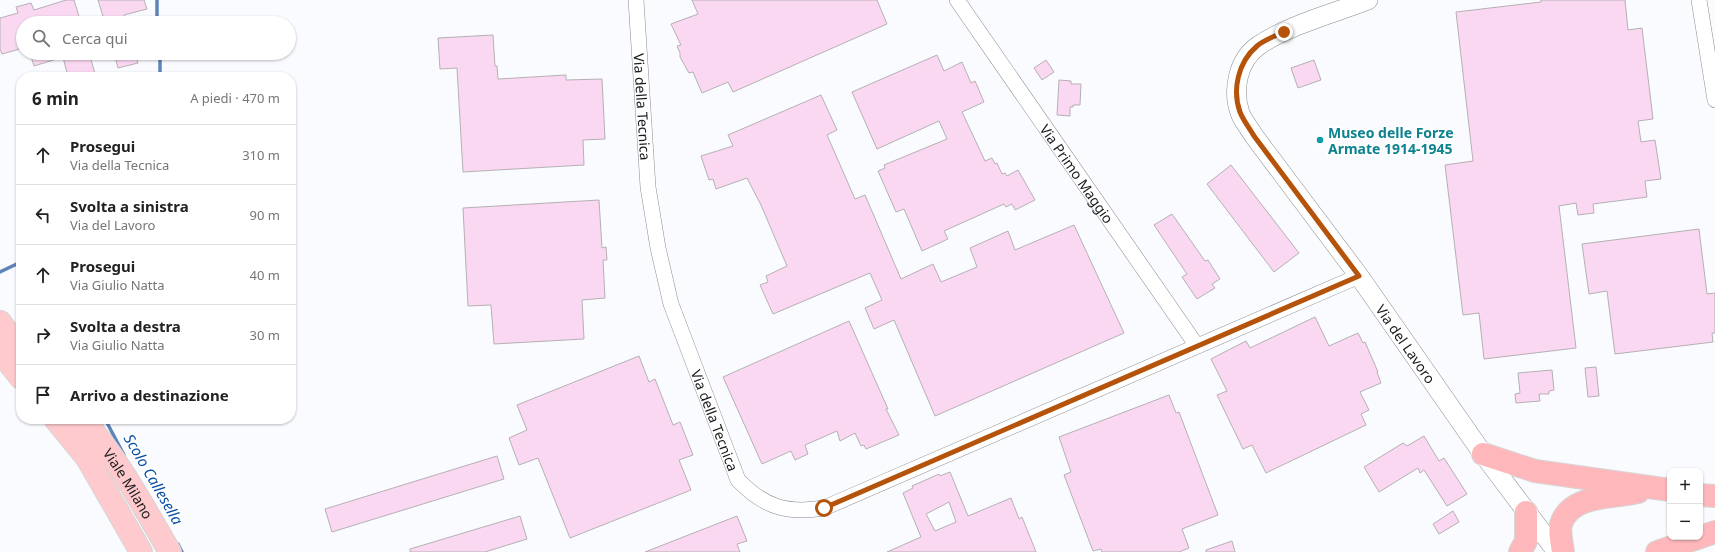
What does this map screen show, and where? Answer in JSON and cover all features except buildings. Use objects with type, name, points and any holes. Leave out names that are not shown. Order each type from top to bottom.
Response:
[{"type":"highway","points":[[1483,454],[1535,471],[1661,489]]},
{"type":"highway","points":[[1563,552],[1561,525],[1565,514],[1574,506],[1585,502],[1661,489]]},
{"type":"highway","points":[[1703,495],[1715,496]]},
{"type":"highway","points":[[1520,552],[1526,541],[1526,512]]},
{"type":"highway","points":[[1657,552],[1715,532]]},
{"type":"main road","points":[[0,322],[16,343]]},
{"type":"main road","points":[[0,352],[16,372]]},
{"type":"main road","name":"Viale Milano","points":[[59,424],[87,458],[141,552]]},
{"type":"main road","name":"Viale Milano","points":[[87,424],[102,441],[119,466],[170,552]]},
{"type":"street","name":"Via della Tecnica","points":[[636,0],[648,187],[658,248],[671,304],[738,480],[749,491],[767,503],[791,510],[806,511],[824,508],[1359,276]]},
{"type":"street","name":"Via Primo Maggio","points":[[957,0],[1197,346]]},
{"type":"street","name":"Via del Lavoro","points":[[1368,0],[1284,32],[1257,46],[1243,62],[1237,80],[1237,94],[1240,113],[1254,136],[1359,276],[1483,454],[1557,552]]},
{"type":"street","points":[[1699,0],[1715,100]]},
{"type":"waterway","points":[[157,0],[157,16]]},
{"type":"waterway","points":[[160,60],[160,72]]},
{"type":"waterway","points":[[0,272],[16,264]]},
{"type":"waterway","name":"Scolo Callesella","points":[[108,424],[124,455]]},
{"type":"waterway","name":"Scolo Callesella","points":[[178,544],[182,552]]},
{"type":"place","name":"Museo delle Forze Armate 1914-1945","points":[[1320,140]]},
{"type":"route","points":[[824,508],[1359,276],[1254,136],[1240,113],[1237,94],[1237,80],[1243,62],[1257,46],[1284,32]]}]
